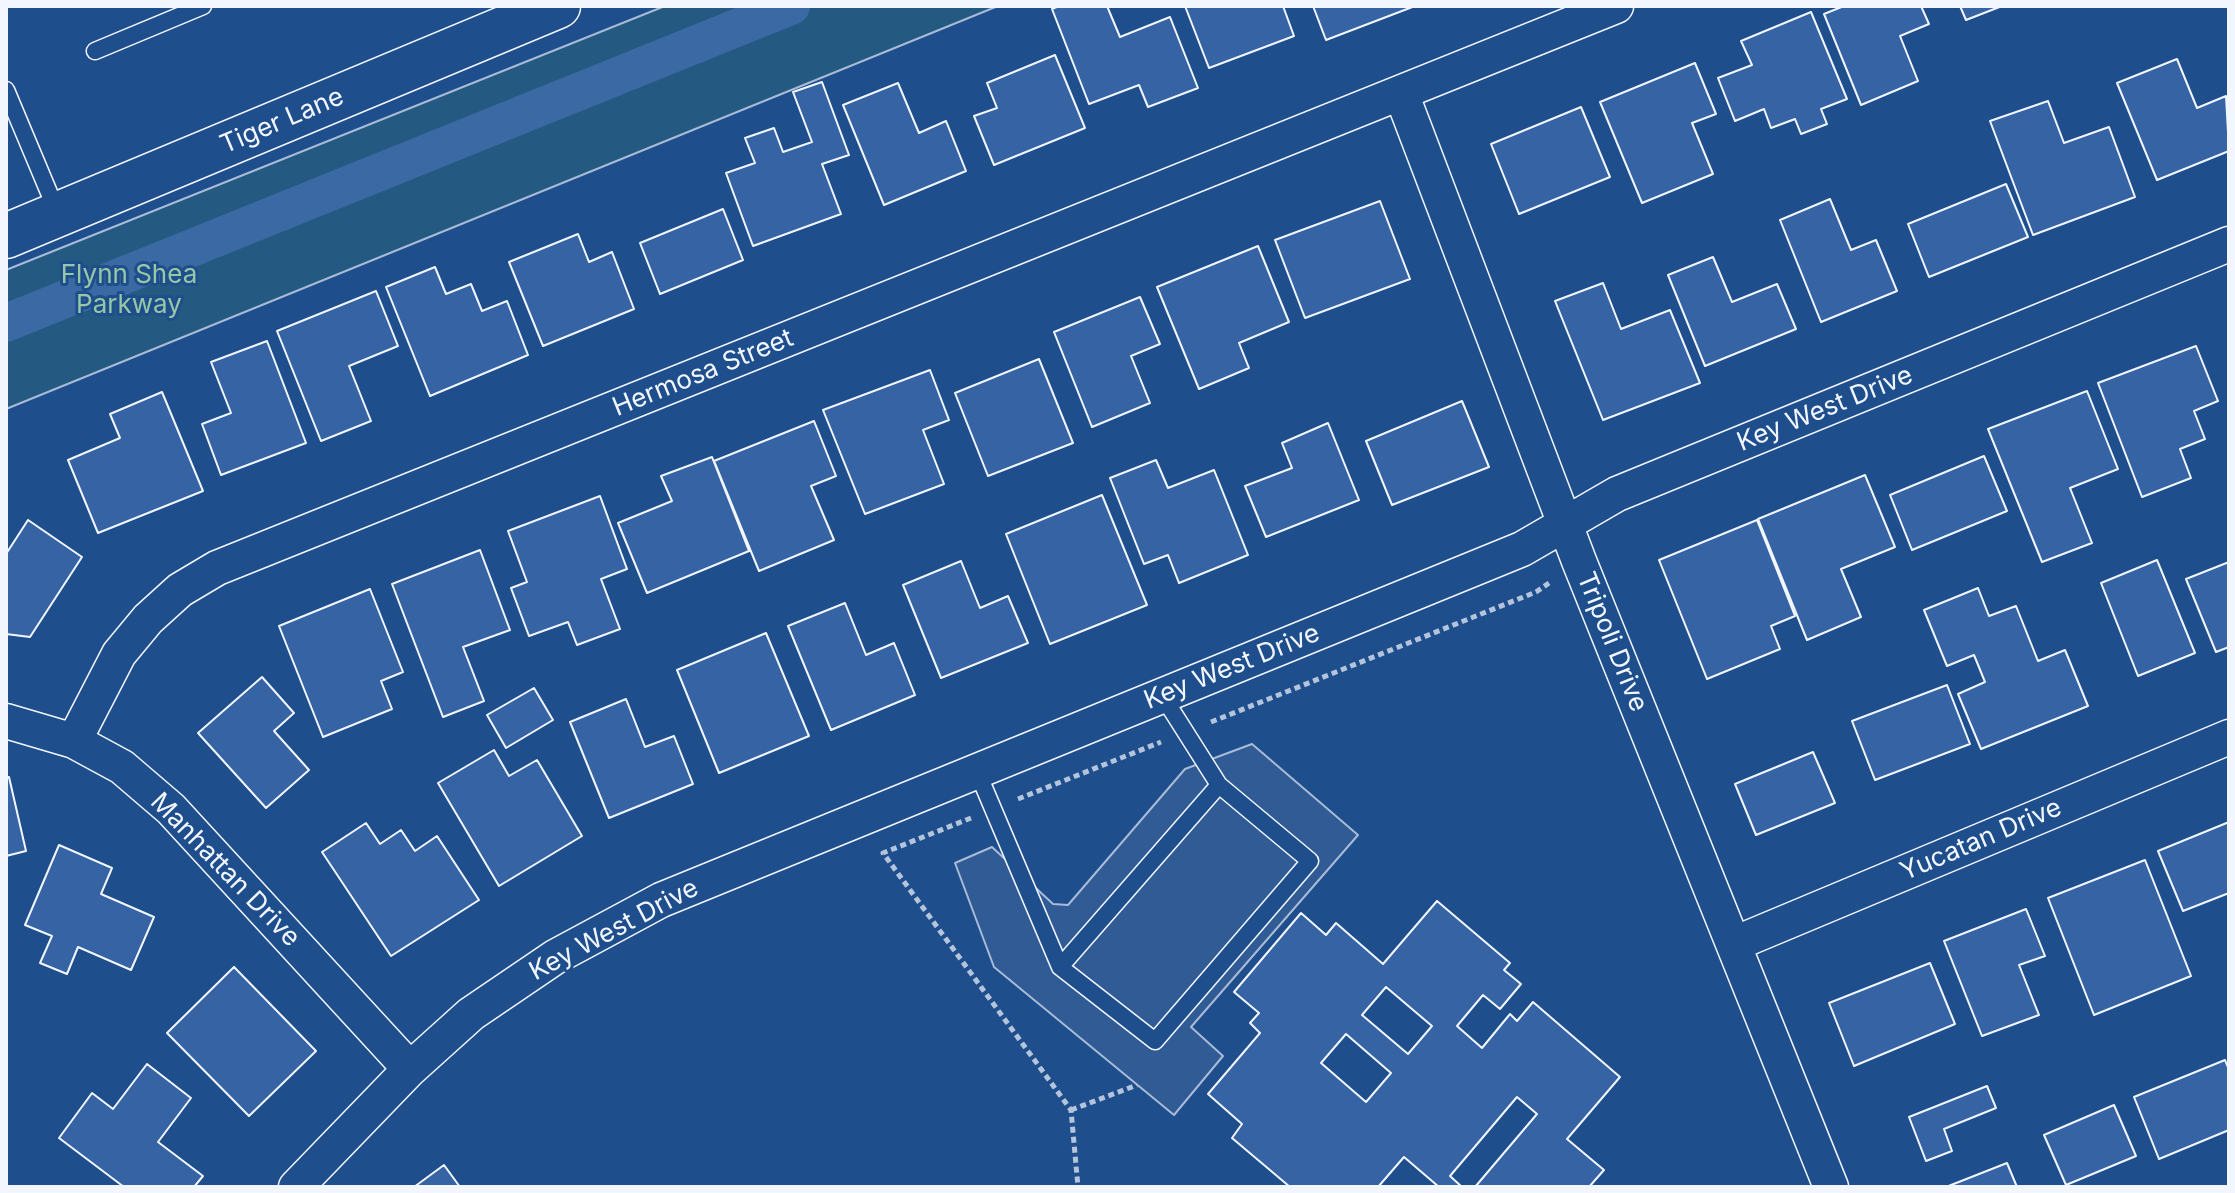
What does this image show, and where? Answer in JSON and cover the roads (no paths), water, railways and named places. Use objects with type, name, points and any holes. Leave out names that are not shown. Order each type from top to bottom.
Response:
[{"type":"street","name":"Tiger Lane","points":[[6,236],[558,6]]},
{"type":"street","name":"Hermosa Street","points":[[74,741],[119,654],[148,619],[180,590],[217,568],[1616,6]]},
{"type":"street","name":"Tripoli Drive","points":[[1401,93],[1579,561],[1831,1187]]},
{"type":"street","name":"Key West Drive","points":[[296,1187],[410,1069],[471,1014],[555,957],[661,900],[1522,549],[1617,494],[2229,244]]},
{"type":"street","name":"Manhattan Drive","points":[[6,721],[74,741],[122,767],[171,809],[410,1069]]},
{"type":"street","name":"Yucatan Drive","points":[[1734,944],[2229,737]]},
{"type":"lane","points":[[95,51],[203,6]]},
{"type":"lane","points":[[6,90],[59,215]]},
{"type":"lane","points":[[977,771],[1060,967],[1155,1041],[1310,861],[1219,785],[1162,695]]},
{"type":"lane","points":[[1060,967],[1219,785]]},
{"type":"waterway","points":[[6,323],[791,6]]},
{"type":"park label","name":"Flynn Shea Parkway","points":[[129,290]]}]
